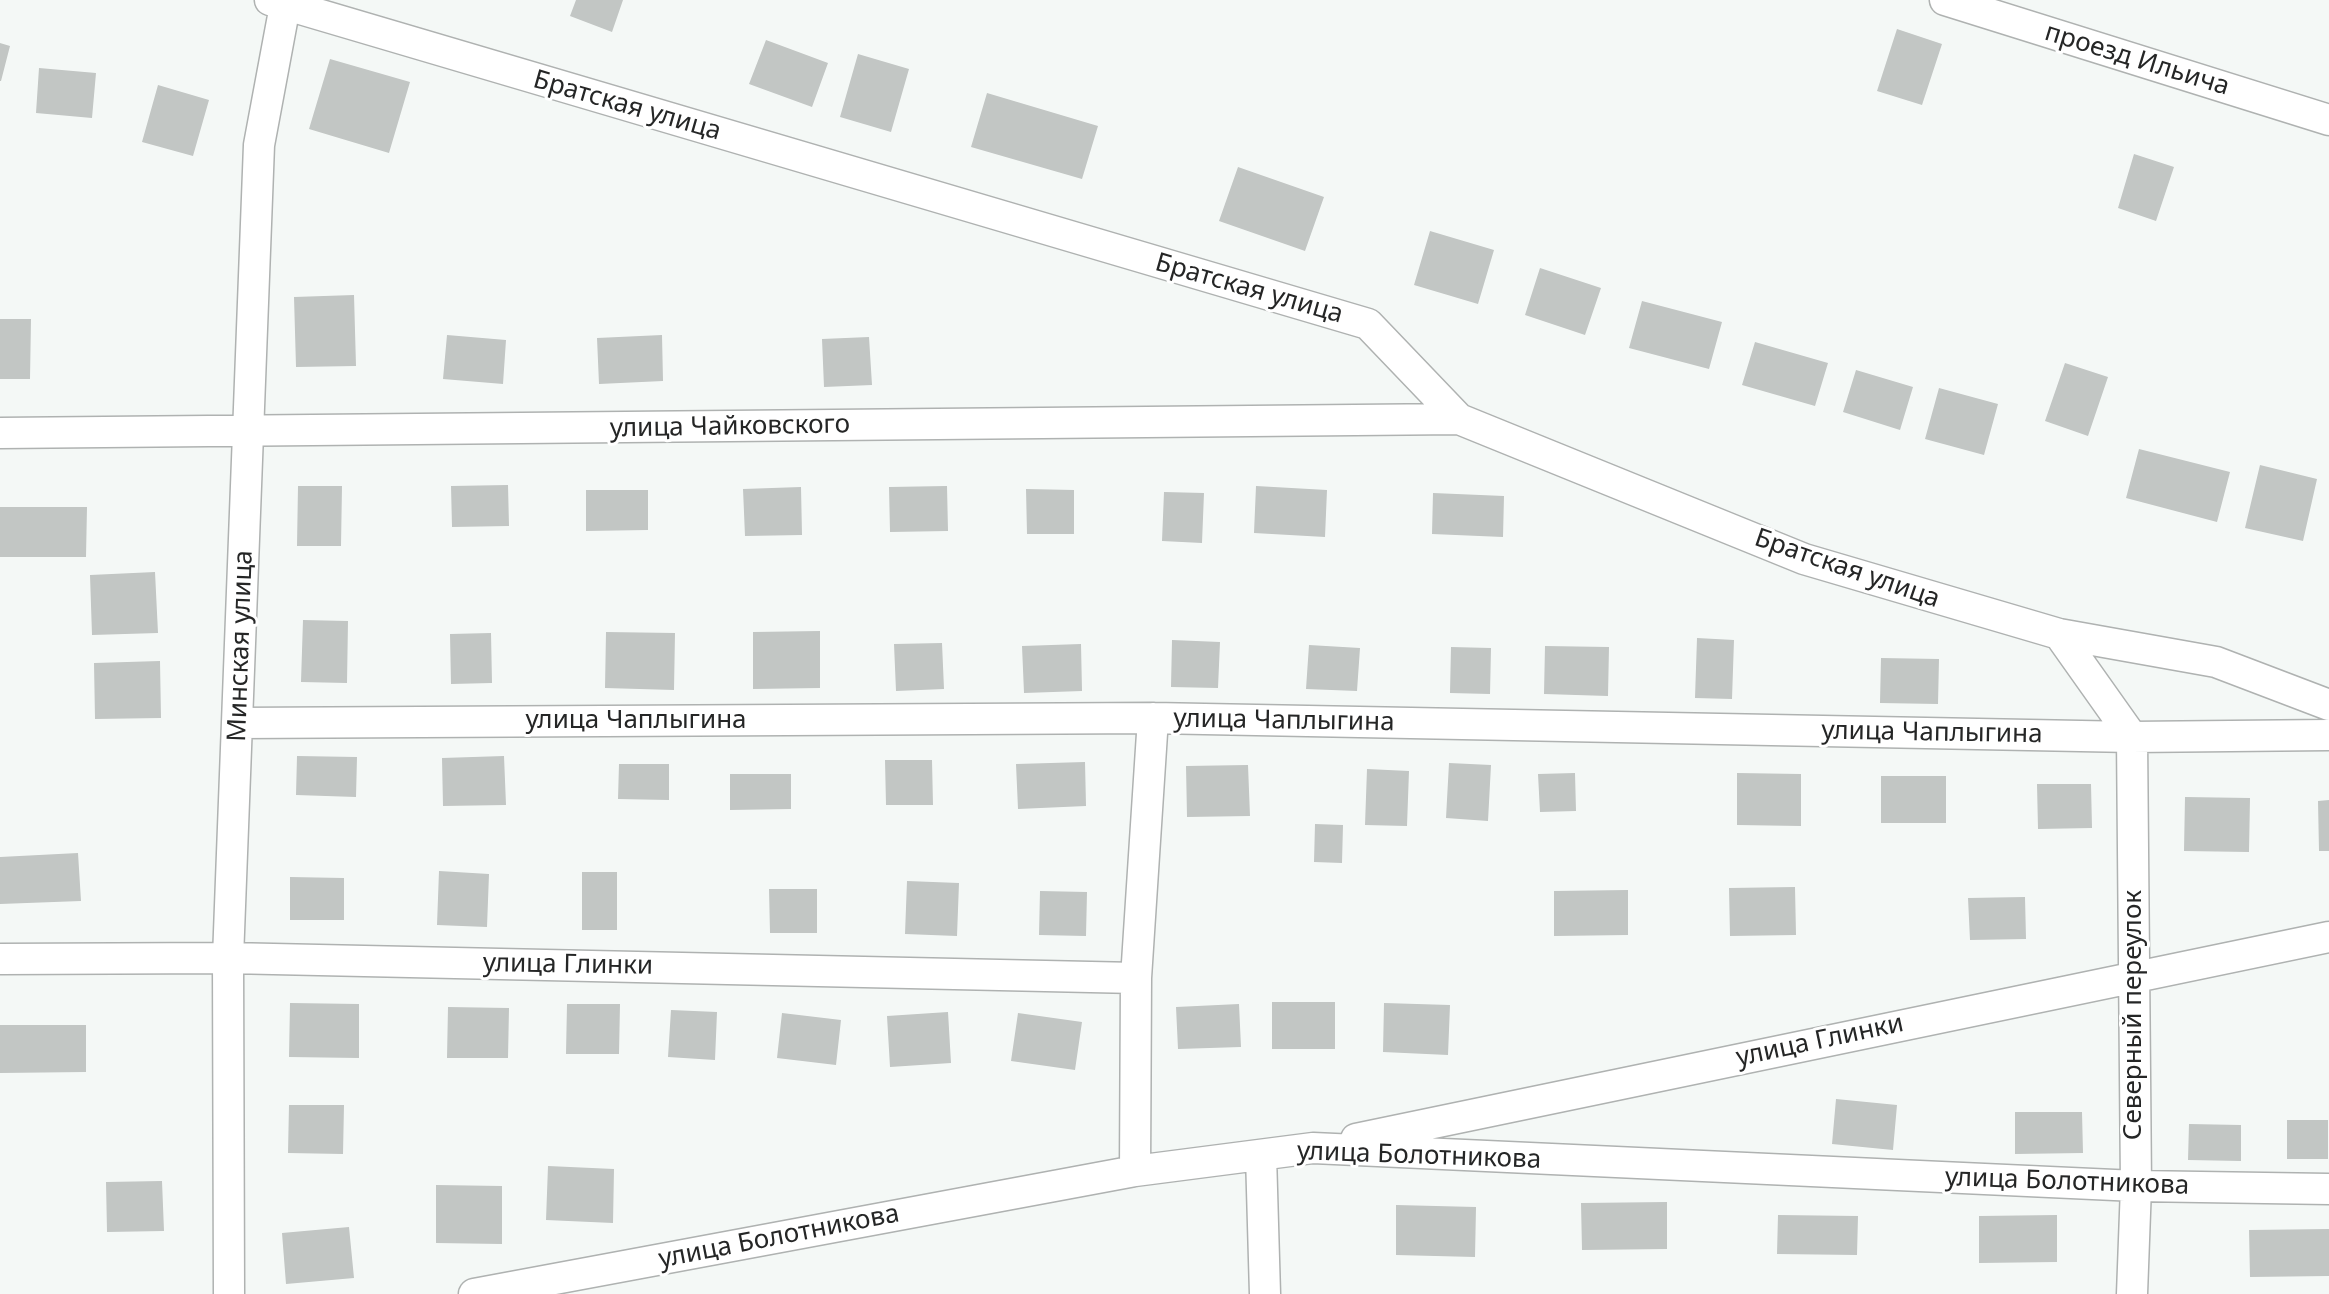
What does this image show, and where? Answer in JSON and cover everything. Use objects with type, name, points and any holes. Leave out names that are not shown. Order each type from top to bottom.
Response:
[{"type":"street","name":"проезд Ильича","points":[[1945,0],[2329,120]]},
{"type":"street","name":"Братская улица","points":[[280,2],[1368,324],[1459,419],[1804,559],[2059,634],[2216,662],[2329,705]]},
{"type":"street","name":"Минская улица","points":[[229,1294],[228,958],[259,145],[280,2]]},
{"type":"street","name":"улица Чайковского","points":[[0,433],[1459,419]]},
{"type":"street","points":[[2059,634],[2132,737]]},
{"type":"street","points":[[1135,1171],[1136,978],[1153,718]]},
{"type":"street","name":"улица Чаплыгина","points":[[238,723],[1153,718],[2132,737],[2329,735]]},
{"type":"street","name":"Северный переулок","points":[[2132,737],[2136,1186],[2132,1294]]},
{"type":"street","name":"улица Глинки","points":[[1313,1148],[2134,974],[2329,937]]},
{"type":"street","name":"улица Глинки","points":[[0,959],[228,958],[1136,978]]},
{"type":"street","name":"улица Болотникова","points":[[474,1294],[1135,1171],[1313,1148],[2136,1186],[2329,1189]]},
{"type":"street","points":[[1261,1155],[1265,1294]]},
{"type":"building","points":[[576,0],[623,0],[612,32],[570,16]]},
{"type":"building","points":[[1897,29],[1942,44],[1922,105],[1877,91]]},
{"type":"building","points":[[766,40],[828,63],[812,107],[749,84]]},
{"type":"building","points":[[0,43],[10,46],[1,81],[0,81]]},
{"type":"building","points":[[858,54],[909,69],[891,132],[840,117]]},
{"type":"building","points":[[330,59],[410,82],[389,153],[309,129]]},
{"type":"building","points":[[39,68],[96,73],[92,118],[36,113]]},
{"type":"building","points":[[158,85],[209,100],[193,156],[142,142]]},
{"type":"building","points":[[987,93],[1098,126],[1082,179],[971,147]]},
{"type":"building","points":[[2134,154],[2174,167],[2156,221],[2118,208]]},
{"type":"building","points":[[1238,167],[1324,197],[1305,251],[1219,221]]},
{"type":"building","points":[[1430,231],[1494,250],[1478,304],[1414,285]]},
{"type":"building","points":[[1540,268],[1601,288],[1585,335],[1525,315]]},
{"type":"building","points":[[354,295],[356,366],[296,367],[294,297]]},
{"type":"building","points":[[1642,301],[1722,322],[1709,369],[1629,348]]},
{"type":"building","points":[[0,319],[31,319],[30,379],[0,379]]},
{"type":"building","points":[[447,335],[506,340],[503,384],[443,379]]},
{"type":"building","points":[[662,335],[663,381],[599,384],[597,338]]},
{"type":"building","points":[[869,337],[872,385],[824,387],[822,339]]},
{"type":"building","points":[[1755,342],[1828,363],[1815,406],[1742,385]]},
{"type":"building","points":[[2065,363],[2108,377],[2088,436],[2045,421]]},
{"type":"building","points":[[1856,370],[1913,387],[1900,430],[1843,412]]},
{"type":"building","points":[[1939,388],[1998,404],[1984,455],[1925,439]]},
{"type":"building","points":[[2139,449],[2230,472],[2217,522],[2126,498]]},
{"type":"building","points":[[2260,465],[2317,479],[2303,541],[2245,528]]},
{"type":"building","points":[[508,485],[509,526],[452,527],[451,486]]},
{"type":"building","points":[[298,486],[342,486],[341,546],[297,546]]},
{"type":"building","points":[[947,486],[948,531],[890,532],[889,487]]},
{"type":"building","points":[[1256,486],[1327,490],[1325,537],[1254,533]]},
{"type":"building","points":[[801,487],[802,535],[745,536],[743,489]]},
{"type":"building","points":[[1026,489],[1074,490],[1074,534],[1027,534]]},
{"type":"building","points":[[586,490],[648,490],[648,530],[586,531]]},
{"type":"building","points":[[1164,492],[1204,493],[1202,543],[1162,541]]},
{"type":"building","points":[[1433,493],[1504,496],[1503,537],[1432,534]]},
{"type":"building","points":[[0,507],[87,507],[86,557],[0,557]]},
{"type":"building","points":[[155,572],[158,633],[92,635],[90,575]]},
{"type":"building","points":[[303,620],[348,621],[347,683],[301,682]]},
{"type":"building","points":[[820,631],[820,688],[753,689],[753,632]]},
{"type":"building","points":[[606,632],[675,633],[674,690],[605,688]]},
{"type":"building","points":[[491,633],[492,683],[451,684],[450,634]]},
{"type":"building","points":[[1697,638],[1734,640],[1732,699],[1695,698]]},
{"type":"building","points":[[1172,640],[1220,642],[1218,688],[1171,687]]},
{"type":"building","points":[[942,643],[944,689],[896,691],[894,644]]},
{"type":"building","points":[[1081,644],[1082,691],[1024,693],[1022,646]]},
{"type":"building","points":[[1309,645],[1360,648],[1357,691],[1306,689]]},
{"type":"building","points":[[1545,646],[1609,647],[1608,696],[1544,694]]},
{"type":"building","points":[[1451,647],[1491,648],[1490,694],[1450,693]]},
{"type":"building","points":[[1881,658],[1939,659],[1938,704],[1880,703]]},
{"type":"building","points":[[160,661],[161,718],[95,719],[94,663]]},
{"type":"building","points":[[297,756],[357,757],[356,797],[296,795]]},
{"type":"building","points":[[504,756],[506,805],[443,806],[442,758]]},
{"type":"building","points":[[885,760],[932,760],[933,805],[886,805]]},
{"type":"building","points":[[1085,762],[1086,806],[1018,809],[1016,764]]},
{"type":"building","points":[[1449,763],[1491,765],[1488,821],[1446,818]]},
{"type":"building","points":[[619,764],[669,764],[669,800],[618,799]]},
{"type":"building","points":[[1248,765],[1250,816],[1187,817],[1186,766]]},
{"type":"building","points":[[1367,769],[1409,771],[1407,826],[1365,825]]},
{"type":"building","points":[[1575,773],[1576,811],[1540,812],[1538,774]]},
{"type":"building","points":[[1737,773],[1801,774],[1801,826],[1737,825]]},
{"type":"building","points":[[730,774],[791,774],[791,809],[730,810]]},
{"type":"building","points":[[1881,776],[1946,776],[1946,823],[1881,823]]},
{"type":"building","points":[[2037,784],[2091,784],[2092,828],[2038,829]]},
{"type":"building","points":[[2185,797],[2250,798],[2249,852],[2184,851]]},
{"type":"building","points":[[2329,800],[2329,851],[2319,851],[2318,801]]},
{"type":"building","points":[[1315,824],[1343,825],[1342,863],[1314,862]]},
{"type":"building","points":[[78,853],[81,901],[0,904],[0,857]]},
{"type":"building","points":[[439,871],[489,874],[487,927],[437,925]]},
{"type":"building","points":[[582,872],[617,872],[617,930],[582,930]]},
{"type":"building","points":[[290,877],[344,878],[344,920],[290,920]]},
{"type":"building","points":[[907,881],[959,883],[957,936],[905,934]]},
{"type":"building","points":[[1795,887],[1796,935],[1730,936],[1729,888]]},
{"type":"building","points":[[769,889],[817,889],[817,933],[770,933]]},
{"type":"building","points":[[1628,890],[1628,935],[1554,936],[1554,891]]},
{"type":"building","points":[[1040,891],[1087,892],[1086,936],[1039,935]]},
{"type":"building","points":[[2025,897],[2026,939],[1970,940],[1968,898]]},
{"type":"building","points":[[1272,1002],[1335,1002],[1335,1049],[1272,1049]]},
{"type":"building","points":[[290,1003],[359,1004],[359,1058],[289,1057]]},
{"type":"building","points":[[1384,1003],[1450,1005],[1448,1055],[1383,1052]]},
{"type":"building","points":[[567,1004],[620,1004],[619,1054],[566,1054]]},
{"type":"building","points":[[1239,1004],[1241,1047],[1178,1049],[1176,1007]]},
{"type":"building","points":[[448,1007],[509,1008],[508,1058],[447,1058]]},
{"type":"building","points":[[671,1010],[717,1012],[715,1060],[668,1057]]},
{"type":"building","points":[[948,1012],[951,1063],[890,1067],[887,1016]]},
{"type":"building","points":[[782,1013],[841,1020],[836,1065],[777,1058]]},
{"type":"building","points":[[1018,1013],[1082,1022],[1075,1070],[1011,1061]]},
{"type":"building","points":[[0,1025],[86,1025],[86,1072],[0,1073]]},
{"type":"building","points":[[1836,1099],[1897,1105],[1893,1150],[1832,1144]]},
{"type":"building","points":[[289,1105],[344,1105],[343,1154],[288,1153]]},
{"type":"building","points":[[2015,1112],[2082,1112],[2083,1153],[2015,1154]]},
{"type":"building","points":[[2287,1120],[2328,1120],[2328,1159],[2287,1159]]},
{"type":"building","points":[[2189,1124],[2241,1125],[2241,1161],[2188,1160]]},
{"type":"building","points":[[548,1166],[614,1169],[613,1223],[546,1220]]},
{"type":"building","points":[[162,1181],[164,1231],[107,1232],[106,1182]]},
{"type":"building","points":[[436,1185],[502,1186],[502,1244],[436,1243]]},
{"type":"building","points":[[1667,1202],[1667,1249],[1582,1250],[1581,1203]]},
{"type":"building","points":[[1396,1205],[1476,1207],[1475,1257],[1396,1255]]},
{"type":"building","points":[[1778,1215],[1858,1216],[1857,1255],[1777,1254]]},
{"type":"building","points":[[2057,1215],[2057,1262],[1979,1263],[1979,1216]]},
{"type":"building","points":[[349,1227],[354,1278],[286,1284],[282,1233]]},
{"type":"building","points":[[2329,1229],[2329,1276],[2250,1277],[2249,1230]]}]
